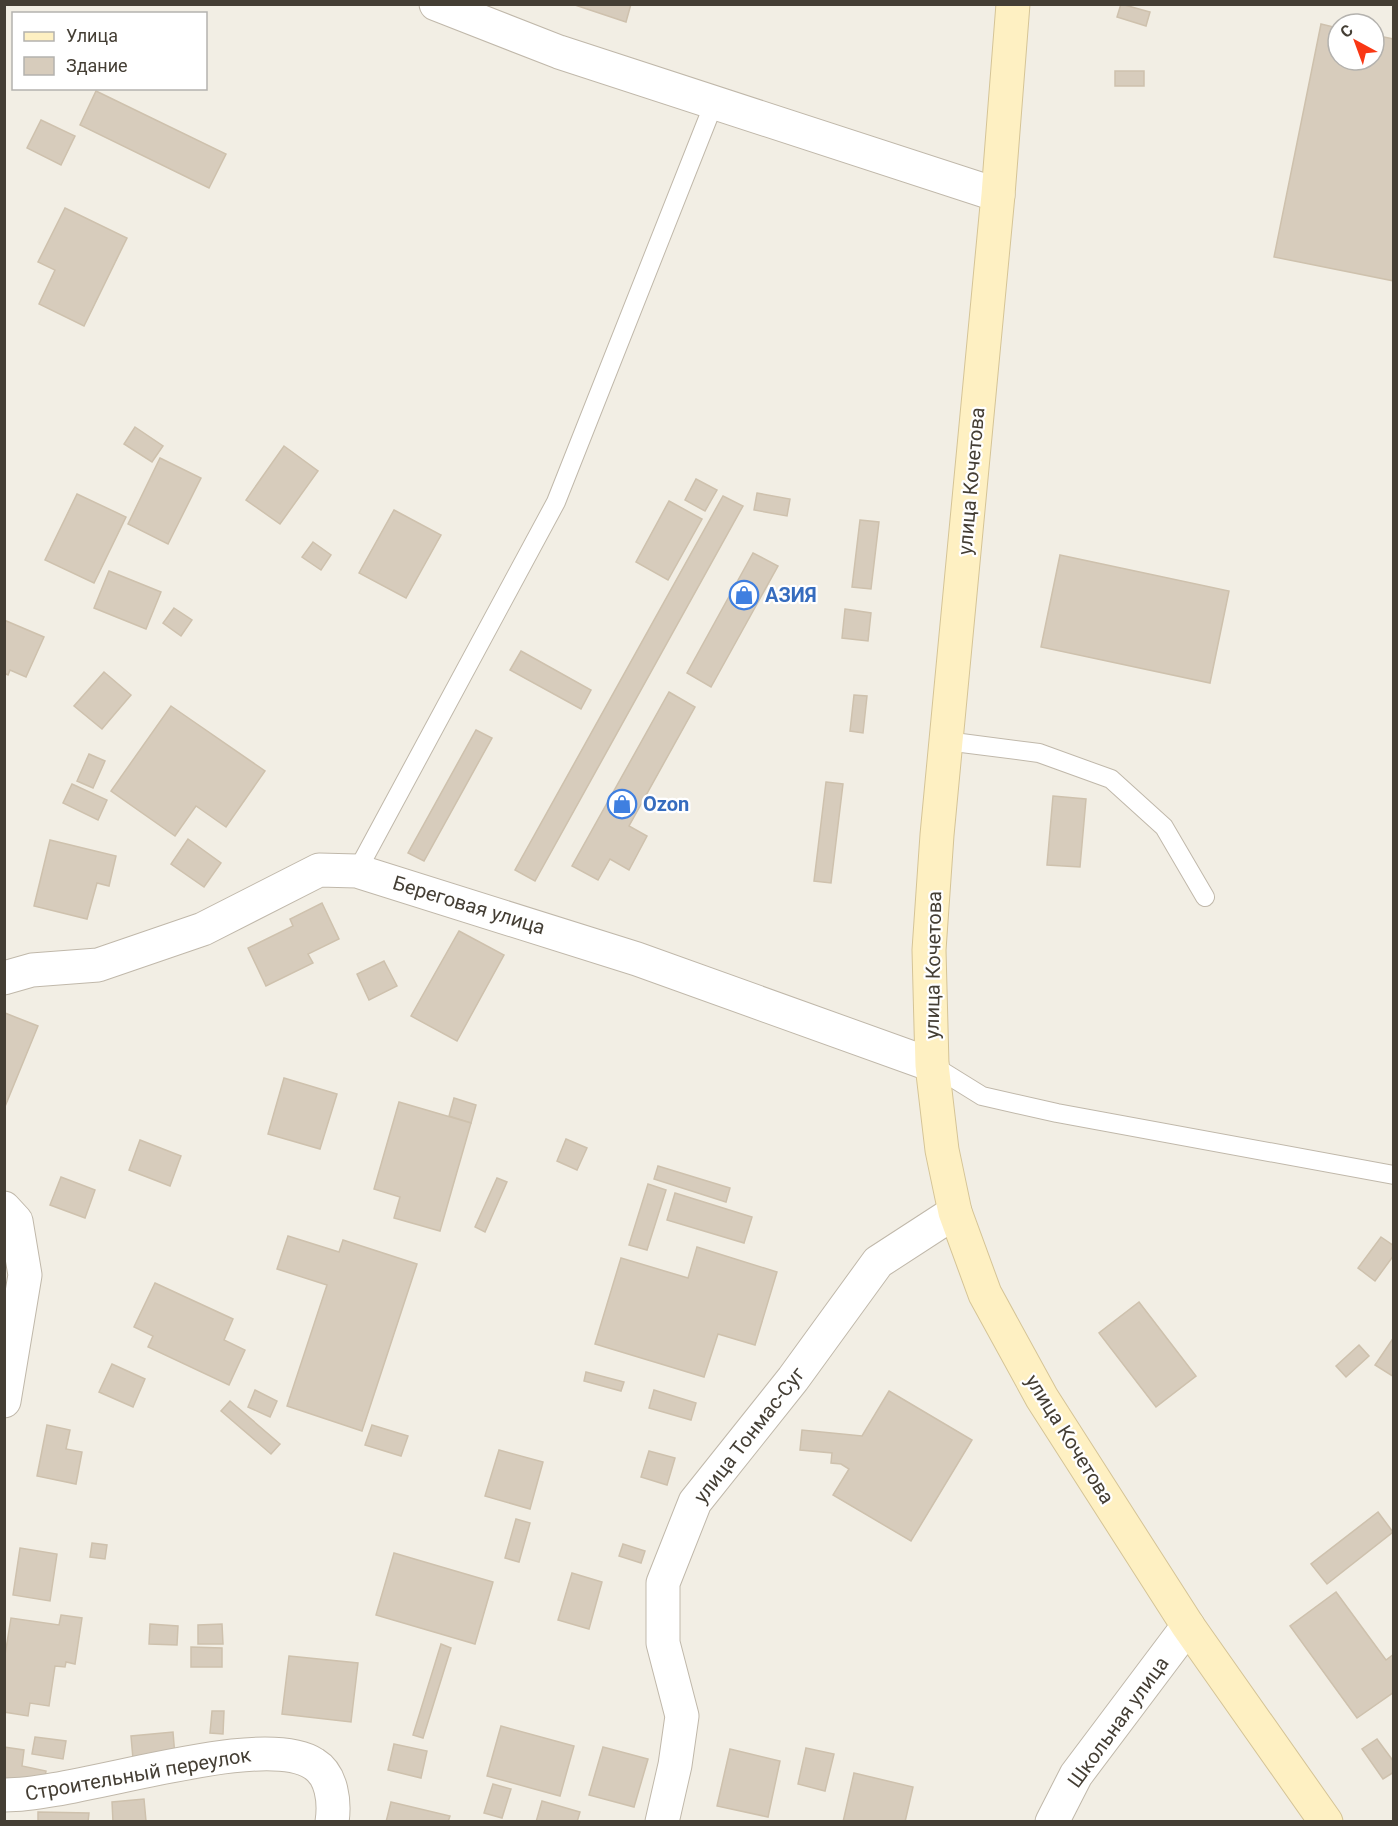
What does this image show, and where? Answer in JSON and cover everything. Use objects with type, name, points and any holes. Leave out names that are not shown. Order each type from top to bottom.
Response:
[{"type":"street","points":[[436,4],[559,52],[998,195]]},
{"type":"street","name":"улица Кочетова","points":[[1013,4],[998,195],[946,741],[929,950],[932,1065],[942,1150],[955,1212],[985,1294],[1036,1388],[1188,1626],[1326,1821]]},
{"type":"street","name":"Береговая улица","points":[[4,978],[32,970],[98,965],[203,929],[319,870],[357,871],[637,959],[932,1065]]},
{"type":"street","points":[[4,1208],[16,1221],[25,1275],[4,1401]]},
{"type":"street","name":"улица Тонмас-Суг","points":[[662,1821],[675,1765],[682,1716],[663,1643],[663,1582],[695,1502],[793,1379],[878,1262],[955,1212]]},
{"type":"street","name":"Школьная улица","points":[[1052,1821],[1076,1775],[1188,1626]]},
{"type":"street","name":"Строительный переулок","points":[[4,1795],[25,1795],[66,1789],[226,1756],[260,1754],[295,1756],[315,1764],[327,1779],[333,1801],[332,1821]]},
{"type":"lane","points":[[357,871],[556,502],[714,103]]},
{"type":"lane","points":[[946,741],[1039,753],[1111,779],[1164,827],[1205,897]]},
{"type":"lane","points":[[932,1065],[982,1096],[1057,1113],[1394,1175]]},
{"type":"building","points":[[572,4],[631,4],[626,22]]},
{"type":"building","points":[[1121,4],[1150,12],[1146,26],[1117,17]]},
{"type":"building","points":[[1321,24],[1326,25],[1326,72],[1386,72],[1386,37],[1394,39],[1394,281],[1274,257]]},
{"type":"building","points":[[1115,71],[1144,71],[1144,86],[1115,86]]},
{"type":"building","points":[[96,91],[226,154],[209,188],[80,125]]},
{"type":"building","points":[[41,120],[75,136],[61,165],[27,148]]},
{"type":"building","points":[[65,208],[127,238],[84,326],[39,304],[55,270],[38,262]]},
{"type":"building","points":[[135,427],[163,446],[152,462],[124,444]]},
{"type":"building","points":[[284,446],[318,471],[280,524],[246,500]]},
{"type":"building","points":[[160,458],[201,478],[168,544],[128,524]]},
{"type":"building","points":[[696,479],[717,490],[705,511],[685,500]]},
{"type":"building","points":[[757,493],[790,499],[787,516],[754,510]]},
{"type":"building","points":[[77,494],[126,517],[94,583],[45,560]]},
{"type":"building","points":[[723,496],[743,506],[535,881],[515,870]]},
{"type":"building","points":[[669,501],[702,519],[668,580],[636,562]]},
{"type":"building","points":[[394,510],[441,535],[406,598],[359,573]]},
{"type":"building","points":[[860,520],[879,522],[871,589],[852,587]]},
{"type":"building","points":[[313,542],[331,555],[321,570],[302,557]]},
{"type":"building","points":[[753,553],[778,566],[711,687],[687,673]]},
{"type":"building","points":[[1060,555],[1229,591],[1210,683],[1041,647]]},
{"type":"building","points":[[109,571],[161,592],[146,629],[94,608]]},
{"type":"building","points":[[174,608],[192,620],[181,636],[163,623]]},
{"type":"building","points":[[845,609],[871,613],[868,641],[842,638]]},
{"type":"building","points":[[4,620],[44,637],[26,677],[10,670],[8,675],[4,673]]},
{"type":"building","points":[[521,651],[591,690],[581,709],[510,670]]},
{"type":"building","points":[[104,672],[131,695],[102,729],[74,706]]},
{"type":"building","points":[[669,692],[695,707],[629,826],[647,836],[629,870],[610,859],[598,880],[572,866]]},
{"type":"building","points":[[854,695],[867,696],[863,733],[850,731]]},
{"type":"building","points":[[171,706],[265,771],[226,827],[196,806],[175,836],[111,791]]},
{"type":"building","points":[[476,730],[492,738],[424,861],[408,853]]},
{"type":"building","points":[[89,754],[105,761],[93,788],[77,781]]},
{"type":"building","points":[[826,782],[843,784],[831,883],[814,881]]},
{"type":"building","points":[[72,784],[107,800],[98,820],[63,803]]},
{"type":"building","points":[[1053,796],[1086,799],[1080,867],[1047,865]]},
{"type":"building","points":[[188,839],[221,863],[204,887],[171,864]]},
{"type":"building","points":[[50,840],[116,856],[109,886],[97,883],[87,919],[34,906]]},
{"type":"building","points":[[322,903],[339,939],[308,954],[313,963],[266,986],[248,948],[293,926],[290,919]]},
{"type":"building","points":[[459,931],[504,955],[457,1041],[411,1016]]},
{"type":"building","points":[[384,961],[397,986],[369,1000],[357,974]]},
{"type":"building","points":[[4,1014],[38,1026],[4,1109]]},
{"type":"building","points":[[284,1078],[337,1094],[320,1149],[268,1134]]},
{"type":"building","points":[[454,1098],[476,1105],[471,1123],[449,1116]]},
{"type":"building","points":[[399,1102],[471,1123],[440,1231],[394,1218],[400,1197],[374,1189]]},
{"type":"building","points":[[566,1139],[587,1148],[577,1170],[557,1161]]},
{"type":"building","points":[[140,1140],[181,1156],[170,1186],[129,1170]]},
{"type":"building","points":[[658,1166],[730,1188],[726,1202],[654,1179]]},
{"type":"building","points":[[61,1177],[95,1190],[85,1218],[50,1205]]},
{"type":"building","points":[[497,1178],[507,1182],[485,1232],[475,1227]]},
{"type":"building","points":[[648,1184],[666,1190],[647,1250],[629,1245]]},
{"type":"building","points":[[675,1193],[752,1217],[744,1243],[667,1220]]},
{"type":"building","points":[[288,1236],[339,1252],[343,1240],[417,1264],[362,1431],[287,1406],[327,1285],[277,1269]]},
{"type":"building","points":[[1381,1237],[1394,1246],[1394,1255],[1375,1281],[1358,1268]]},
{"type":"building","points":[[697,1247],[777,1272],[755,1345],[718,1334],[704,1377],[595,1344],[621,1258],[688,1278]]},
{"type":"building","points":[[155,1283],[233,1319],[224,1340],[245,1350],[229,1385],[148,1347],[153,1336],[134,1327]]},
{"type":"building","points":[[1139,1302],[1196,1376],[1156,1407],[1099,1333]]},
{"type":"building","points":[[1394,1337],[1394,1377],[1375,1365]]},
{"type":"building","points":[[1359,1345],[1369,1356],[1346,1377],[1336,1366]]},
{"type":"building","points":[[112,1364],[145,1379],[133,1407],[99,1392]]},
{"type":"building","points":[[586,1372],[624,1382],[621,1391],[584,1381]]},
{"type":"building","points":[[255,1390],[277,1401],[270,1417],[248,1407]]},
{"type":"building","points":[[654,1390],[696,1403],[691,1420],[649,1408]]},
{"type":"building","points":[[889,1391],[972,1440],[911,1541],[833,1495],[849,1469],[841,1464],[831,1463],[832,1453],[800,1450],[802,1430],[862,1436]]},
{"type":"building","points":[[230,1401],[280,1444],[271,1454],[221,1411]]},
{"type":"building","points":[[47,1425],[70,1430],[66,1449],[82,1452],[76,1484],[37,1476]]},
{"type":"building","points":[[372,1425],[408,1436],[401,1456],[365,1445]]},
{"type":"building","points":[[499,1450],[543,1462],[530,1509],[485,1496]]},
{"type":"building","points":[[649,1451],[675,1458],[667,1485],[641,1477]]},
{"type":"building","points":[[1378,1512],[1393,1532],[1327,1584],[1311,1564]]},
{"type":"building","points":[[516,1519],[530,1523],[519,1562],[505,1558]]},
{"type":"building","points":[[92,1543],[107,1545],[105,1559],[90,1557]]},
{"type":"building","points":[[623,1544],[645,1551],[641,1563],[619,1556]]},
{"type":"building","points":[[20,1548],[57,1554],[50,1601],[13,1595]]},
{"type":"building","points":[[394,1553],[493,1582],[475,1644],[376,1615]]},
{"type":"building","points":[[572,1573],[602,1582],[589,1629],[558,1620]]},
{"type":"building","points":[[1336,1592],[1386,1660],[1394,1654],[1394,1692],[1357,1718],[1290,1626]]},
{"type":"building","points":[[61,1615],[82,1618],[75,1664],[66,1662],[65,1667],[55,1666],[49,1706],[30,1703],[28,1716],[4,1712],[4,1661],[11,1618],[59,1625]]},
{"type":"building","points":[[150,1624],[178,1626],[177,1645],[149,1644]]},
{"type":"building","points":[[222,1624],[223,1644],[198,1644],[198,1625]]},
{"type":"building","points":[[441,1644],[451,1648],[423,1738],[413,1735]]},
{"type":"building","points":[[191,1647],[222,1648],[222,1667],[191,1667]]},
{"type":"building","points":[[289,1656],[358,1663],[351,1722],[282,1714]]},
{"type":"building","points":[[212,1711],[224,1711],[223,1734],[210,1733]]},
{"type":"building","points":[[501,1726],[574,1746],[560,1796],[487,1776]]},
{"type":"building","points":[[173,1732],[175,1756],[133,1759],[131,1736]]},
{"type":"building","points":[[35,1737],[66,1741],[63,1759],[32,1754]]},
{"type":"building","points":[[1377,1739],[1394,1762],[1394,1772],[1383,1779],[1362,1749]]},
{"type":"building","points":[[394,1744],[427,1751],[421,1778],[388,1770]]},
{"type":"building","points":[[4,1747],[24,1750],[22,1766],[46,1771],[43,1789],[4,1783]]},
{"type":"building","points":[[603,1747],[648,1759],[634,1807],[589,1795]]},
{"type":"building","points":[[806,1748],[834,1754],[825,1791],[798,1784]]},
{"type":"building","points":[[730,1749],[780,1761],[768,1817],[717,1806]]},
{"type":"building","points":[[854,1773],[913,1787],[905,1822],[843,1822]]},
{"type":"building","points":[[493,1784],[511,1789],[502,1818],[484,1813]]},
{"type":"building","points":[[144,1799],[146,1821],[113,1822],[112,1802]]},
{"type":"building","points":[[542,1801],[580,1812],[577,1822],[536,1822]]},
{"type":"building","points":[[391,1802],[450,1816],[448,1822],[386,1822]]},
{"type":"building","points":[[38,1812],[89,1813],[88,1822],[38,1822]]},
{"type":"place","name":"АЗИЯ","points":[[744,595]]},
{"type":"place","name":"Ozon","points":[[622,804]]}]
